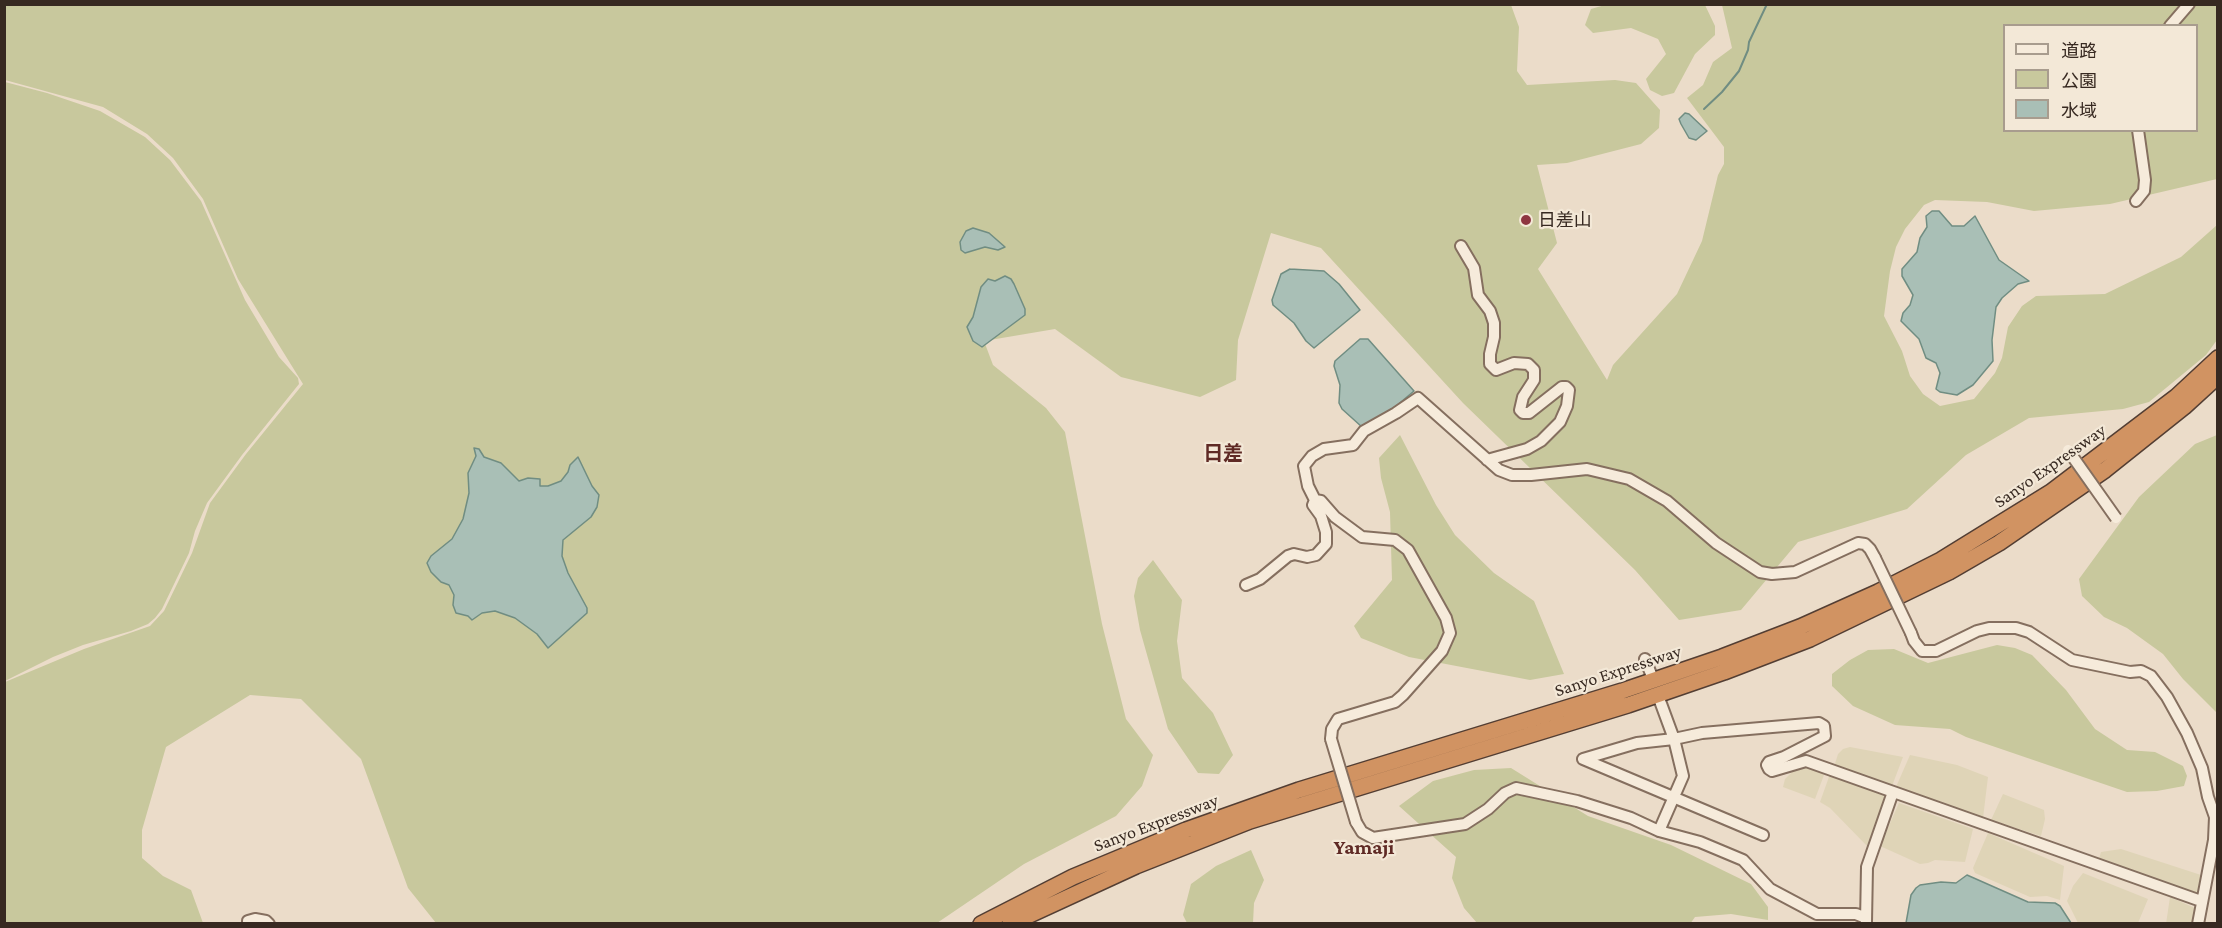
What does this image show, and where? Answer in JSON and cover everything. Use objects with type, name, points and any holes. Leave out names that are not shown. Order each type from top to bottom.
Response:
[{"type":"highway","name":"Sanyo Expressway","points":[[981,924],[1073,877],[1186,830],[1299,790],[1622,691],[1722,657],[1800,627],[1878,592],[1951,554],[2051,492],[2176,397],[2217,358]]},
{"type":"highway","name":"Sanyo Expressway","points":[[1010,924],[1127,870],[1250,821],[1628,705],[1724,672],[1819,634],[1949,572],[1999,543],[2105,470],[2184,407],[2217,376]]},
{"type":"street","points":[[2172,24],[2189,4]]},
{"type":"street","points":[[2136,201],[2144,191],[2145,180],[2138,132]]},
{"type":"street","points":[[1461,246],[1474,268],[1478,295],[1490,311],[1494,323],[1490,364],[1496,370],[1515,363],[1528,364],[1534,370],[1534,380],[1522,398],[1520,410],[1523,413],[1529,413],[1562,387],[1569,390],[1567,406],[1560,422],[1540,441],[1527,449],[1486,460]]},
{"type":"street","points":[[1246,585],[1260,579],[1288,556],[1316,555],[1326,544],[1326,532],[1321,516],[1313,505],[1315,501],[1308,486],[1304,466],[1312,456],[1324,449],[1353,445],[1364,431],[1418,398],[1499,470],[1512,475],[1531,475],[1587,469],[1629,479],[1667,501],[1716,543],[1760,572],[1772,574],[1795,572],[1858,543],[1864,544],[1875,558],[1914,641],[1922,651],[1936,651],[1977,631],[1989,628],[2016,628],[2037,636],[2072,660],[2130,672],[2141,671],[2151,676],[2187,734],[2202,768],[2215,817],[2214,840],[2198,924]]},
{"type":"street","points":[[2068,450],[2116,518]]},
{"type":"street","points":[[1315,501],[1321,501],[1335,517],[1362,537],[1395,540],[1408,550],[1446,618],[1450,633],[1442,651],[1395,702],[1338,719],[1332,729],[1331,739],[1356,822],[1362,832],[1372,838],[1465,824],[1505,793],[1516,788],[1577,801],[1631,818],[1659,831],[1700,842],[1743,860],[1770,889],[1817,914],[1856,914],[1866,921]]},
{"type":"street","points":[[1645,659],[1651,674]]},
{"type":"street","points":[[1659,831],[1683,776],[1674,739],[1660,701]]},
{"type":"street","points":[[1763,835],[1584,759],[1637,742],[1674,739],[1702,733],[1819,723],[1824,726],[1825,735],[1784,757],[1769,762],[1768,769],[1772,771],[1806,761],[2023,836],[2201,901]]},
{"type":"street","points":[[1866,921],[1867,867],[1893,792]]},
{"type":"street","points":[[248,924],[248,921],[255,919],[266,921],[269,924]]},
{"type":"shaded area","points":[[1850,747],[1903,757],[1892,786],[1834,767],[1838,754]]},
{"type":"shaded area","points":[[1910,755],[1957,765],[1988,777],[1983,818],[1897,790],[1896,787]]},
{"type":"shaded area","points":[[1810,767],[1824,775],[1815,799],[1783,787],[1785,779],[1794,770]]},
{"type":"shaded area","points":[[1830,774],[1885,794],[1867,846],[1830,808],[1820,802]]},
{"type":"shaded area","points":[[2003,794],[2044,810],[2045,819],[2041,836],[1991,820]]},
{"type":"shaded area","points":[[1899,803],[1973,829],[1965,862],[1935,860],[1920,864],[1880,846]]},
{"type":"shaded area","points":[[1988,833],[2064,866],[2060,900],[2047,896],[2030,897],[1975,873],[1973,868]]},
{"type":"shaded area","points":[[2121,849],[2201,875],[2199,895],[2132,873],[2099,859],[2101,852]]},
{"type":"shaded area","points":[[2083,873],[2148,899],[2138,923],[2078,923],[2067,901],[2073,886]]},
{"type":"shaded area","points":[[2170,897],[2197,909],[2196,923],[2166,924]]},
{"type":"green space","points":[[5,5],[1511,5],[1519,27],[1517,71],[1527,85],[1615,80],[1636,83],[1660,110],[1659,128],[1641,144],[1567,163],[1537,165],[1557,243],[1538,269],[1607,380],[1613,365],[1677,294],[1702,241],[1718,175],[1724,164],[1724,147],[1687,98],[1703,85],[1713,62],[1732,48],[1722,5],[2217,5],[2217,179],[2110,204],[2034,211],[1987,202],[1935,200],[1924,205],[1905,229],[1896,247],[1884,316],[1902,351],[1910,376],[1923,394],[1940,406],[1974,399],[1995,373],[2002,358],[2008,327],[2022,306],[2036,296],[2105,294],[2181,257],[2217,225],[2217,340],[2206,355],[2149,402],[2123,409],[2029,418],[1966,455],[1907,509],[1798,542],[1741,610],[1679,620],[1635,570],[1463,403],[1321,248],[1271,233],[1238,340],[1236,380],[1200,397],[1121,377],[1055,329],[984,341],[993,365],[1046,408],[1065,432],[1102,624],[1126,719],[1153,755],[1142,786],[1116,816],[1024,864],[937,923],[436,923],[408,888],[361,759],[301,699],[250,695],[166,747],[142,830],[142,858],[163,876],[191,890],[203,923],[5,924],[5,682],[84,649],[150,626],[164,611],[192,553],[210,503],[246,454],[303,384],[238,279],[203,199],[173,158],[147,134],[103,107],[5,80]]},
{"type":"green space","points":[[1605,5],[1705,5],[1715,26],[1715,35],[1695,54],[1674,93],[1662,96],[1650,90],[1646,79],[1666,54],[1658,39],[1631,28],[1593,33],[1585,25],[1591,9]]},
{"type":"green space","points":[[5,82],[100,111],[145,137],[170,160],[201,201],[245,300],[279,357],[298,378],[299,384],[207,503],[195,531],[189,553],[162,609],[155,618],[148,624],[131,631],[83,645],[53,657],[5,681]]},
{"type":"green space","points":[[1400,435],[1436,505],[1455,535],[1494,573],[1534,601],[1564,674],[1530,680],[1409,657],[1361,638],[1354,626],[1392,580],[1390,512],[1381,478],[1379,458]]},
{"type":"green space","points":[[2217,435],[2217,713],[2183,679],[2163,654],[2127,628],[2104,617],[2082,596],[2079,579],[2139,497],[2195,444]]},
{"type":"green space","points":[[1153,560],[1182,600],[1177,641],[1182,678],[1213,713],[1233,755],[1219,774],[1198,773],[1168,729],[1140,630],[1134,596],[1138,578]]},
{"type":"green space","points":[[1997,645],[2015,648],[2032,655],[2066,690],[2095,729],[2127,750],[2155,752],[2183,766],[2187,776],[2184,786],[2157,791],[2127,792],[1966,737],[1950,729],[1895,725],[1853,706],[1832,686],[1832,674],[1868,650],[1894,649],[1928,663]]},
{"type":"green space","points":[[1511,768],[1588,816],[1671,845],[1751,884],[1768,907],[1768,920],[1731,914],[1695,917],[1690,924],[1477,923],[1464,908],[1452,878],[1456,857],[1399,806],[1433,781],[1474,770]]},
{"type":"green space","points":[[1251,850],[1264,880],[1254,903],[1253,923],[1187,923],[1183,915],[1191,884],[1216,866]]},
{"type":"water","points":[[1685,113],[1707,131],[1696,140],[1689,138],[1681,124],[1679,119]]},
{"type":"water","points":[[1932,211],[1939,211],[1952,226],[1964,226],[1975,216],[1999,260],[2029,281],[2018,284],[2002,298],[1996,307],[1992,340],[1993,361],[1973,385],[1957,395],[1936,389],[1940,373],[1936,363],[1926,358],[1919,339],[1901,321],[1913,295],[1902,276],[1902,269],[1917,252],[1920,238],[1927,227],[1926,216]]},
{"type":"water","points":[[973,228],[989,233],[1005,247],[998,250],[985,247],[965,253],[961,250],[960,242],[966,231]]},
{"type":"water","points":[[1290,269],[1324,271],[1339,284],[1360,310],[1314,348],[1306,341],[1294,323],[1273,305],[1272,300],[1281,274]]},
{"type":"water","points":[[1005,276],[1014,284],[1025,309],[1025,315],[982,347],[973,341],[967,327],[973,317],[981,287],[988,279],[995,281]]},
{"type":"water","points":[[1360,339],[1368,339],[1414,391],[1395,407],[1362,427],[1342,409],[1339,403],[1340,385],[1334,366],[1335,361]]},
{"type":"water","points":[[474,448],[479,449],[484,457],[501,463],[519,481],[528,478],[540,479],[540,486],[548,486],[561,481],[570,465],[578,457],[599,495],[597,507],[591,517],[563,540],[562,556],[568,573],[587,608],[587,613],[548,648],[537,634],[515,618],[495,611],[482,613],[472,620],[468,616],[456,613],[453,605],[454,595],[449,585],[441,582],[431,572],[427,563],[431,556],[452,539],[463,519],[469,493],[468,473],[476,456]]},
{"type":"water","points":[[1967,875],[2028,902],[2055,903],[2060,906],[2071,923],[1906,923],[1911,895],[1916,888],[1920,885],[1941,882],[1956,883]]},
{"type":"waterway","points":[[1704,109],[1739,71],[1749,42],[1767,4]]},
{"type":"place","name":"日差山","points":[[1526,220]]},
{"type":"district","name":"日差","points":[[1223,454]]},
{"type":"district","name":"Yamaji","points":[[1364,848]]}]
